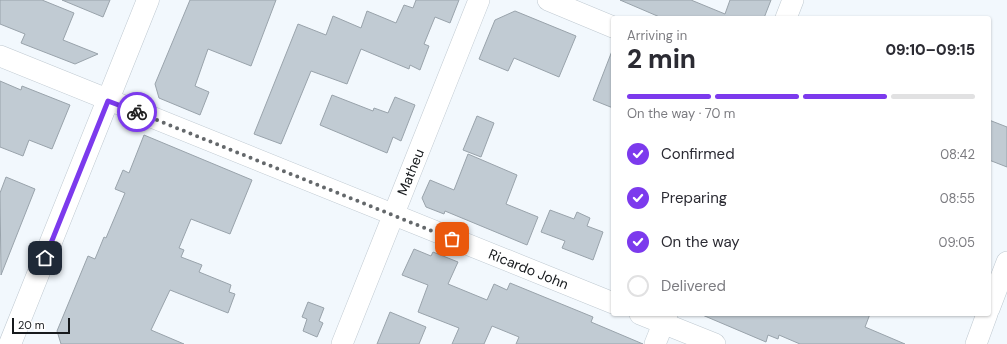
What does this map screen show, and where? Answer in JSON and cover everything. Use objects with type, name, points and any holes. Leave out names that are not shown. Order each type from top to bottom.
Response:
[{"type":"main road","points":[[10,344],[148,0]]},
{"type":"street","name":"Matheu","points":[[342,344],[479,0]]},
{"type":"street","points":[[548,0],[611,26]]},
{"type":"street","points":[[787,16],[792,0]]},
{"type":"street","name":"Ricardo John","points":[[0,56],[108,101],[611,302]]},
{"type":"street","points":[[991,304],[1007,262]]},
{"type":"street","points":[[650,316],[665,319],[715,344]]},
{"type":"street","points":[[976,344],[986,316]]},
{"type":"street","points":[[655,344],[665,319]]},
{"type":"building","points":[[0,0],[42,0],[74,13],[63,40],[98,54],[75,64],[21,43],[25,34],[0,24]]},
{"type":"building","points":[[62,0],[110,0],[103,17]]},
{"type":"building","points":[[190,0],[276,0],[251,66],[208,49],[195,86],[209,92],[200,115],[159,98],[155,84]]},
{"type":"building","points":[[416,0],[459,0],[450,23],[435,17],[424,44],[429,46],[420,70],[410,65],[409,69],[361,49],[347,84],[311,71],[281,144],[254,134],[298,24],[326,35],[333,16],[361,28],[367,11],[396,23],[404,5],[413,8]]},
{"type":"building","points":[[620,0],[691,0],[725,14],[730,0],[771,0],[765,16],[657,16]]},
{"type":"building","points":[[515,11],[576,36],[559,77],[514,58],[508,71],[479,59],[495,20]]},
{"type":"building","points":[[611,54],[611,107],[593,100]]},
{"type":"building","points":[[0,81],[21,90],[22,86],[70,105],[52,149],[29,140],[23,156],[0,147]]},
{"type":"building","points":[[332,95],[373,111],[374,108],[388,113],[395,97],[415,105],[401,141],[393,137],[387,153],[320,125]]},
{"type":"building","points":[[477,116],[494,123],[481,157],[463,150]]},
{"type":"building","points":[[991,121],[1007,127],[1007,167],[991,161]]},
{"type":"building","points":[[144,135],[252,180],[230,234],[191,219],[179,248],[184,250],[181,257],[202,265],[199,272],[231,285],[229,292],[235,294],[228,313],[170,290],[151,330],[184,344],[61,344],[57,331],[88,256],[95,259],[104,237],[106,238],[125,193],[115,189],[123,170],[129,173]]},
{"type":"building","points":[[468,154],[517,175],[506,204],[538,217],[527,245],[445,211],[444,214],[426,207],[422,198],[430,180],[454,190]]},
{"type":"building","points":[[6,177],[35,189],[1,275],[0,193]]},
{"type":"building","points":[[550,210],[574,219],[577,212],[590,218],[587,226],[603,232],[593,260],[562,248],[565,241],[541,232]]},
{"type":"building","points":[[414,249],[431,256],[433,252],[458,262],[448,284],[487,300],[494,284],[507,290],[510,283],[593,317],[591,322],[643,344],[516,344],[519,337],[492,326],[484,344],[452,344],[459,328],[418,312],[428,285],[402,275]]},
{"type":"building","points":[[308,302],[324,308],[319,321],[323,323],[317,337],[303,331],[307,319],[302,317]]},
{"type":"building","points":[[390,312],[426,327],[419,344],[377,344]]},
{"type":"building","points":[[705,316],[869,316],[865,327],[905,344],[800,344],[779,335],[778,339],[768,335],[766,342]]},
{"type":"way so far","points":[[137,112],[452,239]]},
{"type":"route","points":[[45,258],[108,101],[137,112]]}]
